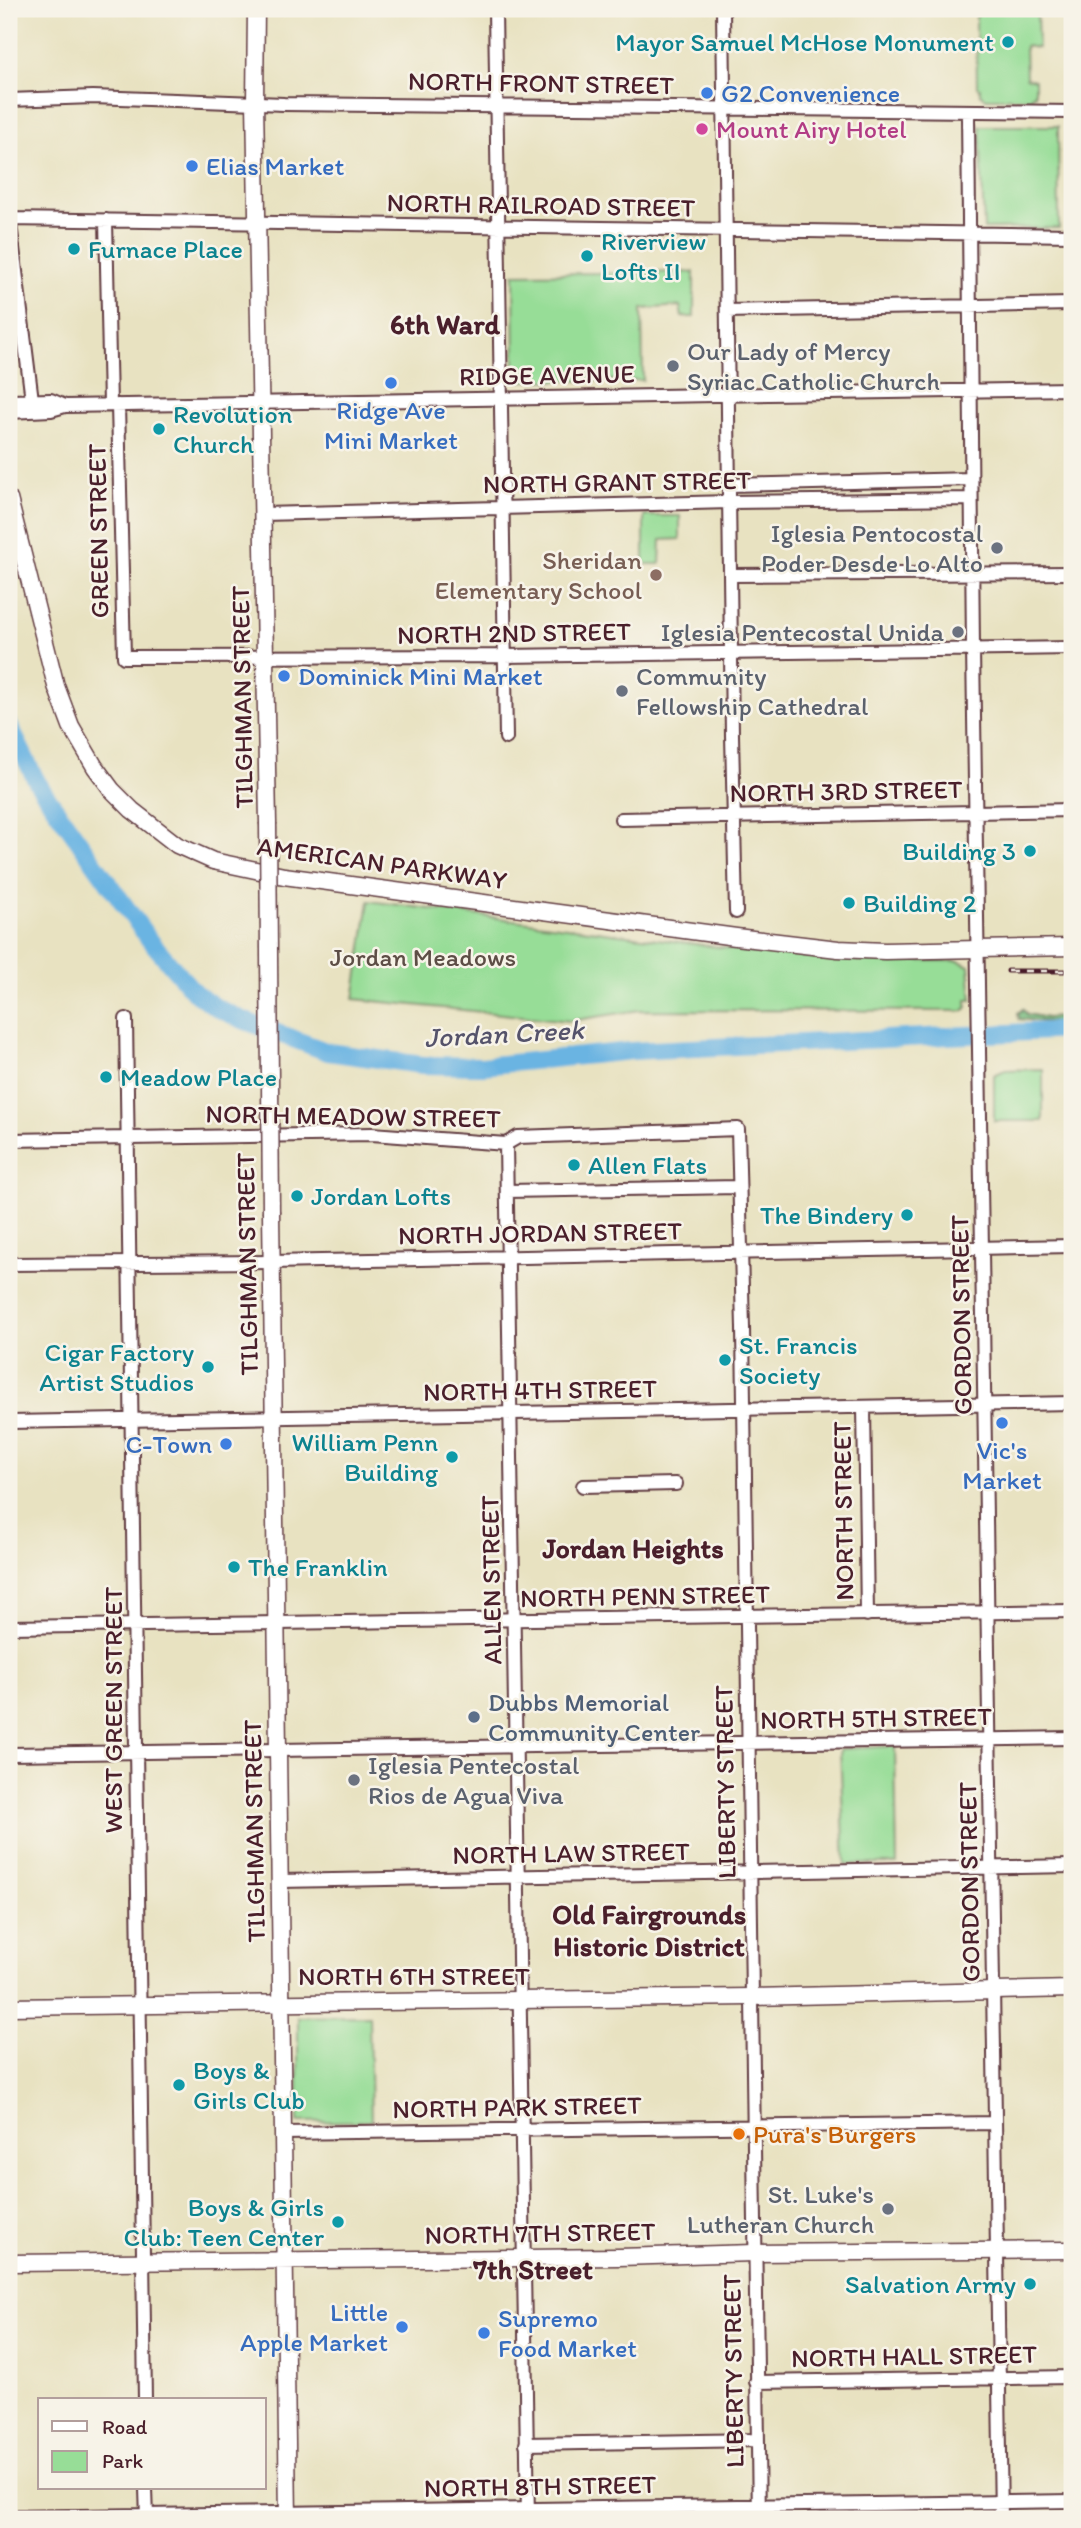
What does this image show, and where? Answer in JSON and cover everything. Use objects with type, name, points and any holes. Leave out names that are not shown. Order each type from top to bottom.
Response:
[{"type":"main road","name":"TILGHMAN STREET","points":[[256,9],[288,2516]]},
{"type":"main road","name":"AMERICAN PARKWAY","points":[[9,499],[56,686],[80,743],[112,790],[132,810],[153,829],[193,853],[221,863],[284,876],[736,937],[850,949],[978,950],[1072,947]]},
{"type":"main road","name":"NORTH 6TH STREET","points":[[9,2007],[750,1997],[1072,1989]]},
{"type":"main road","name":"NORTH 7TH STREET","points":[[9,2263],[619,2258],[754,2253],[1072,2249]]},
{"type":"street","points":[[495,9],[506,738]]},
{"type":"street","points":[[723,9],[736,912]]},
{"type":"street","name":"NORTH FRONT STREET","points":[[9,100],[93,97],[725,109],[1072,111]]},
{"type":"street","name":"GORDON STREET","points":[[968,111],[973,649],[1001,2519]]},
{"type":"street","points":[[9,217],[32,400]]},
{"type":"street","name":"NORTH RAILROAD STREET","points":[[9,217],[1072,235]]},
{"type":"street","name":"GREEN STREET","points":[[106,220],[124,657]]},
{"type":"street","points":[[727,312],[1072,304]]},
{"type":"street","name":"RIDGE AVENUE","points":[[9,412],[51,410],[65,406],[1072,389]]},
{"type":"street","name":"RIDGE AVENUE","points":[[9,401],[51,400],[65,406]]},
{"type":"street","points":[[729,485],[971,479]]},
{"type":"street","name":"NORTH GRANT STREET","points":[[263,513],[971,499]]},
{"type":"street","points":[[731,575],[1072,573]]},
{"type":"street","name":"NORTH 2ND STREET","points":[[124,657],[504,656],[1072,648]]},
{"type":"street","name":"NORTH 3RD STREET","points":[[621,819],[1072,810]]},
{"type":"street","name":"WEST GREEN STREET","points":[[126,1019],[145,2398]]},
{"type":"street","name":"NORTH MEADOW STREET","points":[[9,1140],[372,1134],[506,1144],[519,1137],[738,1129]]},
{"type":"street","name":"LIBERTY STREET","points":[[738,1129],[759,2513]]},
{"type":"street","name":"ALLEN STREET","points":[[506,1144],[527,2514]]},
{"type":"street","points":[[507,1191],[739,1187]]},
{"type":"street","name":"NORTH JORDAN STREET","points":[[9,1264],[272,1262],[1072,1246]]},
{"type":"street","name":"NORTH 4TH STREET","points":[[9,1422],[1072,1403]]},
{"type":"street","name":"NORTH STREET","points":[[864,1407],[867,1615]]},
{"type":"street","points":[[583,1486],[676,1484]]},
{"type":"street","name":"NORTH PENN STREET","points":[[9,1628],[1072,1611]]},
{"type":"street","name":"NORTH 5TH STREET","points":[[9,1754],[1072,1738]]},
{"type":"street","name":"NORTH LAW STREET","points":[[280,1881],[1072,1866]]},
{"type":"street","name":"NORTH PARK STREET","points":[[283,2133],[995,2123]]},
{"type":"street","name":"NORTH HALL STREET","points":[[756,2382],[1072,2377]]},
{"type":"street","points":[[526,2444],[757,2440]]},
{"type":"street","points":[[146,2490],[147,2517]]},
{"type":"street","name":"NORTH 8TH STREET","points":[[9,2517],[759,2513],[1072,2501]]},
{"type":"green space","points":[[980,9],[1040,9],[1037,12],[1038,48],[1025,46],[1026,78],[1035,80],[1035,95],[1032,95],[1032,98],[986,98],[980,94],[980,88],[977,87],[976,18]]},
{"type":"green space","points":[[980,126],[1058,126],[1059,228],[984,229]]},
{"type":"green space","points":[[694,272],[694,317],[682,317],[680,306],[642,309],[643,380],[515,381],[514,274]]},
{"type":"green space","points":[[644,516],[680,516],[680,539],[661,540],[660,564],[644,564]]},
{"type":"green space","name":"Jordan Meadows","points":[[369,901],[763,953],[868,961],[959,961],[969,966],[972,1000],[967,1000],[964,1011],[640,1010],[570,1021],[354,999]]},
{"type":"green space","points":[[1023,1009],[1027,1014],[1047,1018],[1072,1016],[1072,1021],[1059,1023],[1019,1019],[1018,1013]]},
{"type":"green space","points":[[1043,1069],[1043,1121],[994,1121],[994,1075],[1005,1070]]},
{"type":"green space","points":[[895,1746],[897,1864],[845,1864],[840,1749]]},
{"type":"green space","points":[[369,2016],[371,2121],[298,2122],[298,2017]]},
{"type":"waterway","name":"Jordan Creek","points":[[9,725],[38,784],[148,938],[195,993],[219,1009],[243,1020],[328,1052],[422,1065],[482,1066],[631,1051],[1072,1030]]},
{"type":"railway","points":[[1008,971],[1072,971]]},
{"type":"place","name":"Mayor Samuel McHose Monument","points":[[1008,42]]},
{"type":"place","name":"G2 Convenience","points":[[707,93]]},
{"type":"place","name":"Mount Airy Hotel","points":[[702,129]]},
{"type":"place","name":"Elias Market","points":[[192,166]]},
{"type":"place","name":"Furnace Place","points":[[74,249]]},
{"type":"place","name":"Riverview Lofts II","points":[[587,256]]},
{"type":"place","name":"Our Lady of Mercy Syriac Catholic Church","points":[[673,366]]},
{"type":"place","name":"Ridge Ave Mini Market","points":[[391,383]]},
{"type":"place","name":"Revolution Church","points":[[159,429]]},
{"type":"place","name":"Iglesia Pentocostal Poder Desde Lo Alto","points":[[997,548]]},
{"type":"place","name":"Sheridan Elementary School","points":[[656,575]]},
{"type":"place","name":"Iglesia Pentecostal Unida","points":[[958,632]]},
{"type":"place","name":"Dominick Mini Market","points":[[284,676]]},
{"type":"place","name":"Community Fellowship Cathedral","points":[[622,691]]},
{"type":"place","name":"Building 3","points":[[1030,851]]},
{"type":"place","name":"Building 2","points":[[849,903]]},
{"type":"place","name":"Meadow Place","points":[[106,1077]]},
{"type":"place","name":"Allen Flats","points":[[574,1165]]},
{"type":"place","name":"Jordan Lofts","points":[[297,1196]]},
{"type":"place","name":"The Bindery","points":[[907,1215]]},
{"type":"place","name":"St. Francis Society","points":[[725,1360]]},
{"type":"place","name":"Cigar Factory Artist Studios","points":[[208,1367]]},
{"type":"place","name":"Vic's Market","points":[[1002,1423]]},
{"type":"place","name":"C-Town","points":[[226,1444]]},
{"type":"place","name":"William Penn Building","points":[[452,1457]]},
{"type":"place","name":"The Franklin","points":[[234,1567]]},
{"type":"place","name":"Dubbs Memorial Community Center","points":[[474,1717]]},
{"type":"place","name":"Iglesia Pentecostal Rios de Agua Viva","points":[[354,1780]]},
{"type":"place","name":"Boys & Girls Club","points":[[179,2085]]},
{"type":"place","name":"Pura's Burgers","points":[[739,2134]]},
{"type":"place","name":"St. Luke's Lutheran Church","points":[[888,2209]]},
{"type":"place","name":"Boys & Girls Club: Teen Center","points":[[338,2222]]},
{"type":"place","name":"Salvation Army","points":[[1030,2284]]},
{"type":"place","name":"Little Apple Market","points":[[402,2327]]},
{"type":"place","name":"Supremo Food Market","points":[[484,2333]]},
{"type":"district","name":"6th Ward","points":[[445,324]]},
{"type":"district","name":"Jordan Heights","points":[[633,1548]]},
{"type":"district","name":"Old Fairgrounds Historic District","points":[[649,1930]]},
{"type":"district","name":"7th Street","points":[[533,2269]]}]
